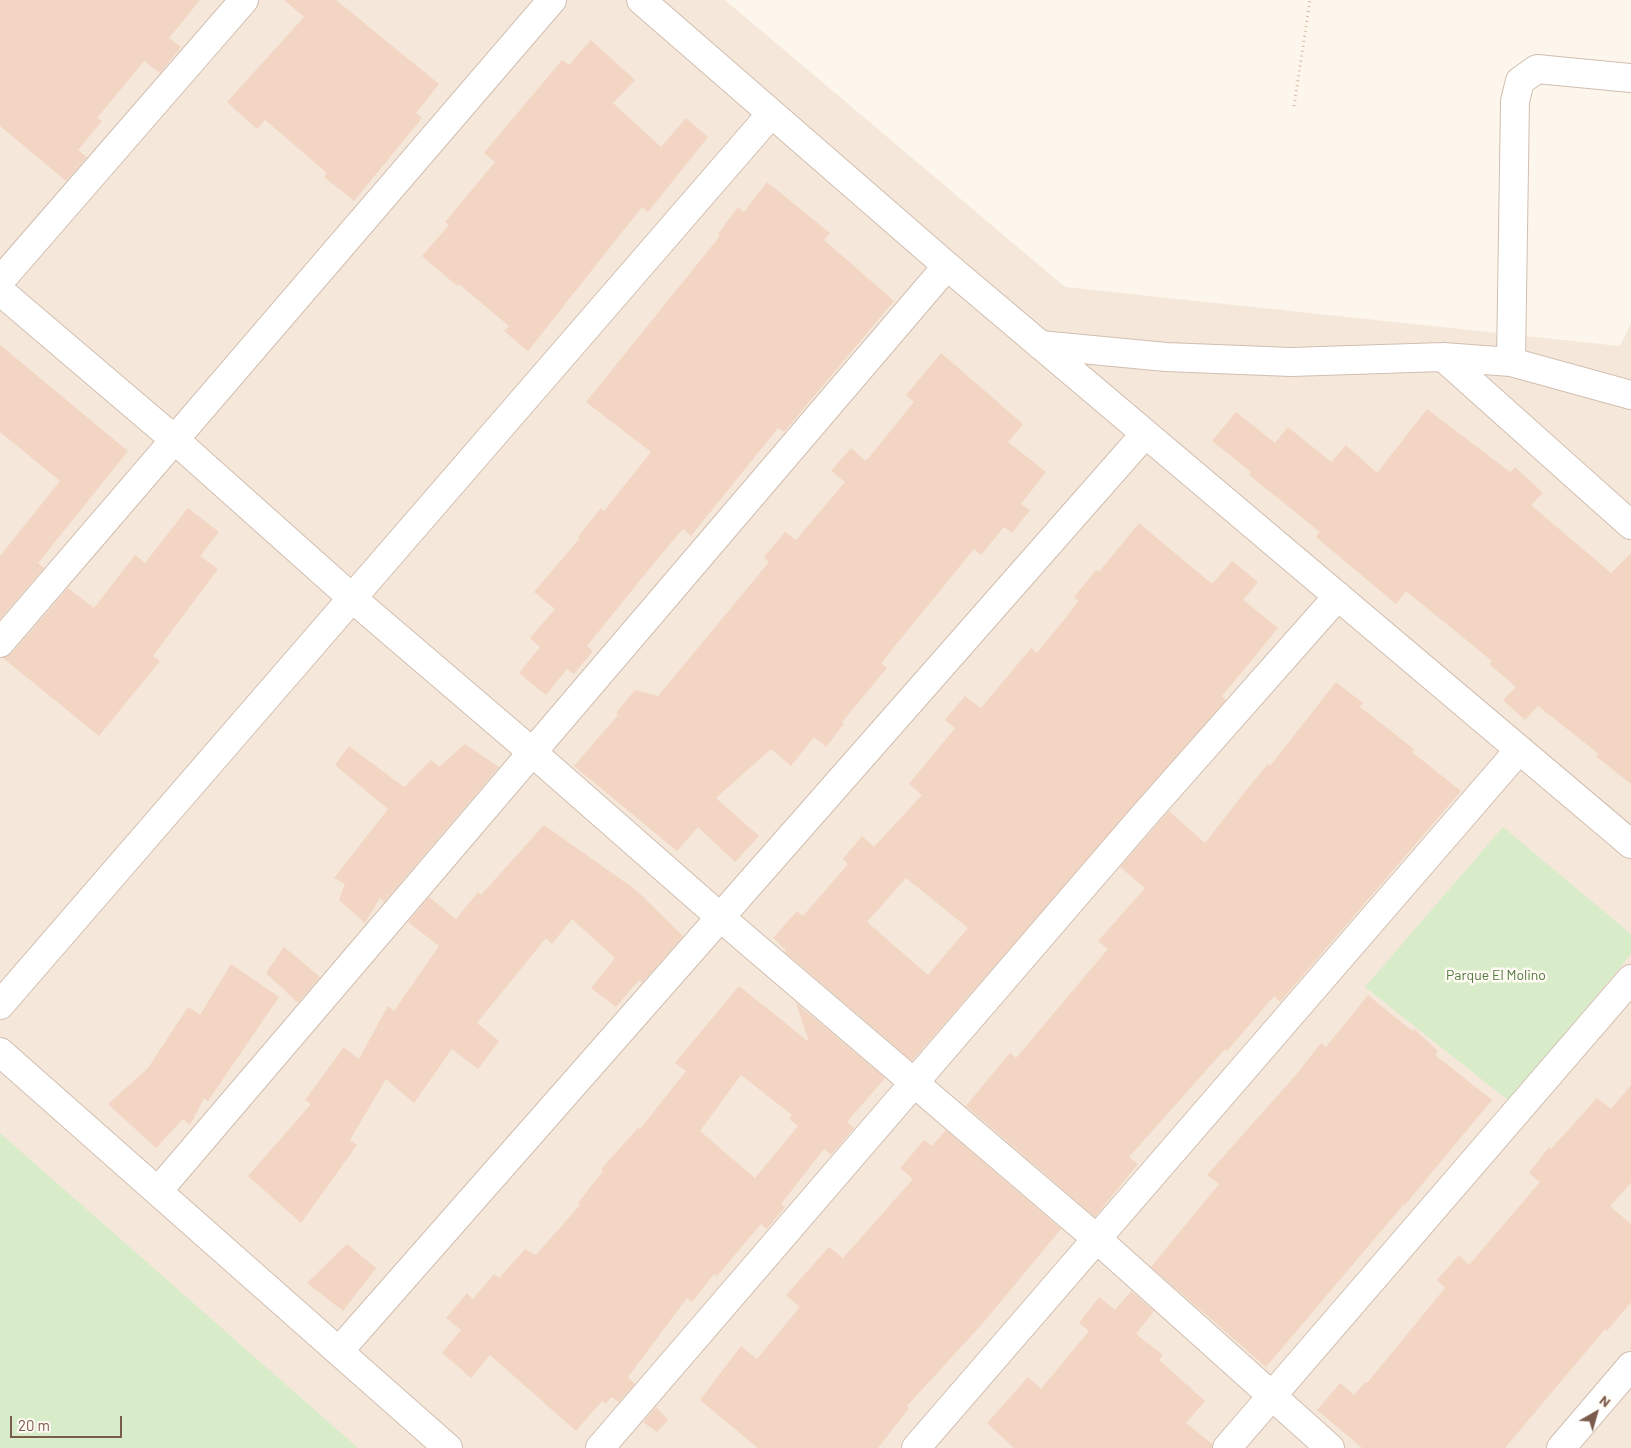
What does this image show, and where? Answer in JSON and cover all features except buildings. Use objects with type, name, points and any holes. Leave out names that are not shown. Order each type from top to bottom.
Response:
[{"type":"street","points":[[0,281],[244,0]]},
{"type":"street","points":[[0,643],[552,0]]},
{"type":"street","points":[[641,0],[1040,346],[1631,844]]},
{"type":"street","points":[[1511,362],[1515,100],[1520,80],[1536,69],[1631,78]]},
{"type":"street","points":[[0,1005],[771,114]]},
{"type":"street","points":[[158,1191],[947,266]]},
{"type":"street","points":[[0,292],[175,440],[352,598],[914,1085],[1097,1239],[1330,1448]]},
{"type":"street","points":[[1040,346],[1166,357],[1291,362],[1443,358],[1511,362],[1631,395]]},
{"type":"street","points":[[1443,358],[1631,525]]},
{"type":"street","points":[[339,1351],[1145,434]]},
{"type":"street","points":[[600,1448],[1141,819],[1338,596]]},
{"type":"street","points":[[916,1448],[1519,750]]},
{"type":"street","points":[[1227,1448],[1631,979]]},
{"type":"street","points":[[0,1052],[448,1448]]},
{"type":"street","points":[[1561,1448],[1631,1366]]},
{"type":"path","points":[[1294,106],[1310,0]]},
{"type":"shaded area","points":[[0,0],[725,0],[1065,287],[1620,346],[1631,323],[1631,1448],[0,1448]]},
{"type":"green space","name":"Parque El Molino","points":[[1503,827],[1631,934],[1631,954],[1509,1101],[1365,987]]},
{"type":"green space","points":[[0,1133],[358,1448],[0,1448]]}]
